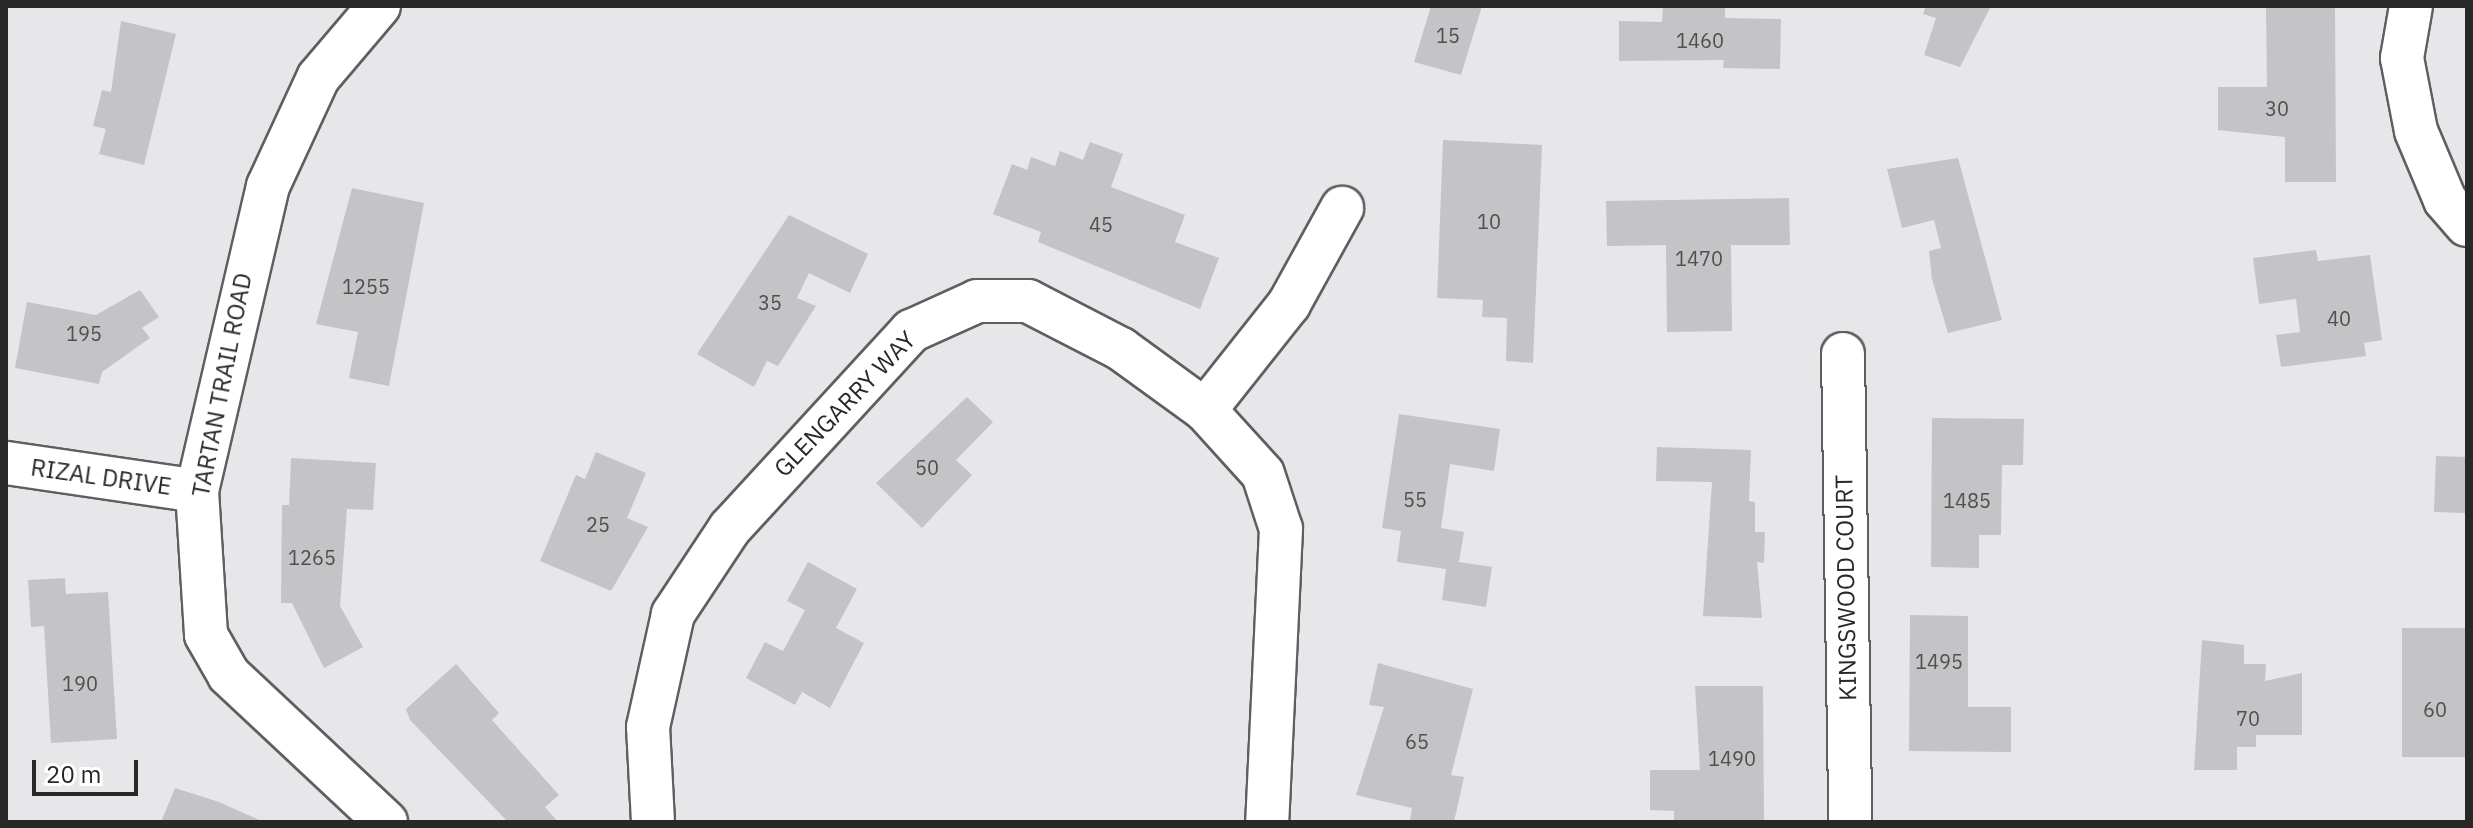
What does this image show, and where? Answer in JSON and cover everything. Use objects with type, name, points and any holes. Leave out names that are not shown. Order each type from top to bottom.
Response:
[{"type":"street","name":"TARTAN TRAIL ROAD","points":[[379,6],[318,78],[268,186],[197,491],[206,635],[229,675],[386,822]]},
{"type":"street","points":[[2411,6],[2402,58],[2416,131],[2445,200],[2467,225]]},
{"type":"street","points":[[1205,410],[1289,304],[1342,208]]},
{"type":"street","name":"GLENGARRY WAY","points":[[653,822],[648,727],[673,614],[730,528],[911,331],[977,301],[1028,301],[1121,349],[1205,410],[1263,474],[1281,529],[1267,822]]},
{"type":"street","name":"KINGSWOOD COURT","points":[[1843,354],[1850,822]]},
{"type":"street","name":"RIZAL DRIVE","points":[[6,463],[197,491]]},
{"type":"building","points":[[1431,6],[1482,6],[1461,75],[1414,62]]},
{"type":"building","points":[[1663,6],[1725,6],[1725,18],[1781,19],[1780,69],[1723,68],[1724,60],[1619,61],[1619,21],[1662,22]]},
{"type":"building","points":[[1926,6],[1991,6],[1960,67],[1924,55],[1936,18],[1923,14]]},
{"type":"building","points":[[2266,6],[2335,6],[2336,182],[2285,182],[2285,137],[2218,130],[2218,87],[2267,87]]},
{"type":"building","points":[[121,21],[176,34],[144,165],[99,154],[106,129],[93,126],[102,90],[111,92]]},
{"type":"building","points":[[1443,140],[1542,145],[1533,363],[1506,361],[1507,318],[1482,317],[1483,300],[1437,298]]},
{"type":"building","points":[[1090,142],[1123,154],[1111,187],[1185,215],[1175,242],[1219,258],[1200,309],[1038,242],[1041,232],[993,214],[1012,164],[1027,170],[1031,157],[1055,166],[1060,151],[1083,160]]},
{"type":"building","points":[[1958,158],[2002,320],[1948,333],[1932,279],[1929,251],[1941,248],[1934,220],[1902,228],[1887,169]]},
{"type":"building","points":[[352,188],[424,203],[389,386],[349,378],[358,332],[316,324]]},
{"type":"building","points":[[1789,198],[1790,245],[1731,245],[1732,331],[1667,332],[1666,245],[1607,246],[1606,201]]},
{"type":"building","points":[[789,215],[868,254],[850,293],[809,273],[797,298],[816,306],[778,366],[767,361],[754,387],[697,354]]},
{"type":"building","points":[[2316,250],[2318,261],[2370,255],[2382,340],[2364,343],[2366,356],[2281,367],[2276,335],[2300,332],[2296,299],[2259,304],[2253,258]]},
{"type":"building","points":[[140,290],[159,317],[142,328],[150,338],[102,372],[99,384],[15,368],[27,302],[96,315]]},
{"type":"building","points":[[967,397],[993,422],[956,460],[972,475],[922,528],[876,483]]},
{"type":"building","points":[[1399,414],[1500,429],[1494,471],[1450,464],[1441,528],[1464,532],[1459,562],[1492,567],[1486,607],[1442,600],[1446,569],[1397,562],[1401,531],[1382,528]]},
{"type":"building","points":[[1932,418],[2024,419],[2023,465],[2002,465],[2001,535],[1979,535],[1979,568],[1931,567]]},
{"type":"building","points":[[1657,447],[1751,450],[1749,501],[1755,502],[1755,532],[1765,532],[1764,563],[1757,562],[1762,618],[1703,616],[1712,482],[1656,481]]},
{"type":"building","points":[[596,452],[646,473],[627,518],[648,527],[611,591],[540,561],[576,475],[585,479]]},
{"type":"building","points":[[2436,456],[2467,457],[2465,513],[2434,512]]},
{"type":"building","points":[[291,458],[376,463],[373,510],[347,509],[340,606],[363,647],[324,668],[292,603],[281,603],[282,505],[289,505]]},
{"type":"building","points":[[808,562],[857,589],[836,628],[864,643],[830,708],[802,692],[795,705],[746,678],[765,642],[783,651],[805,610],[787,601]]},
{"type":"building","points":[[65,578],[66,594],[108,592],[117,739],[51,743],[44,626],[31,627],[28,580]]},
{"type":"building","points":[[1910,615],[1968,616],[1968,707],[2011,707],[2011,752],[1909,751]]},
{"type":"building","points":[[2402,628],[2465,628],[2465,757],[2402,757]]},
{"type":"building","points":[[2202,640],[2244,645],[2244,664],[2266,664],[2265,681],[2302,673],[2302,735],[2256,735],[2256,747],[2237,747],[2237,770],[2194,770]]},
{"type":"building","points":[[1378,663],[1473,689],[1451,775],[1464,777],[1454,822],[1410,820],[1412,808],[1356,795],[1384,707],[1369,705]]},
{"type":"building","points":[[456,664],[499,713],[492,720],[559,795],[545,807],[558,822],[508,822],[410,720],[406,709]]},
{"type":"building","points":[[1695,686],[1763,686],[1764,822],[1674,822],[1674,811],[1650,810],[1650,770],[1700,770]]},
{"type":"building","points":[[175,788],[219,802],[264,822],[161,822]]}]
